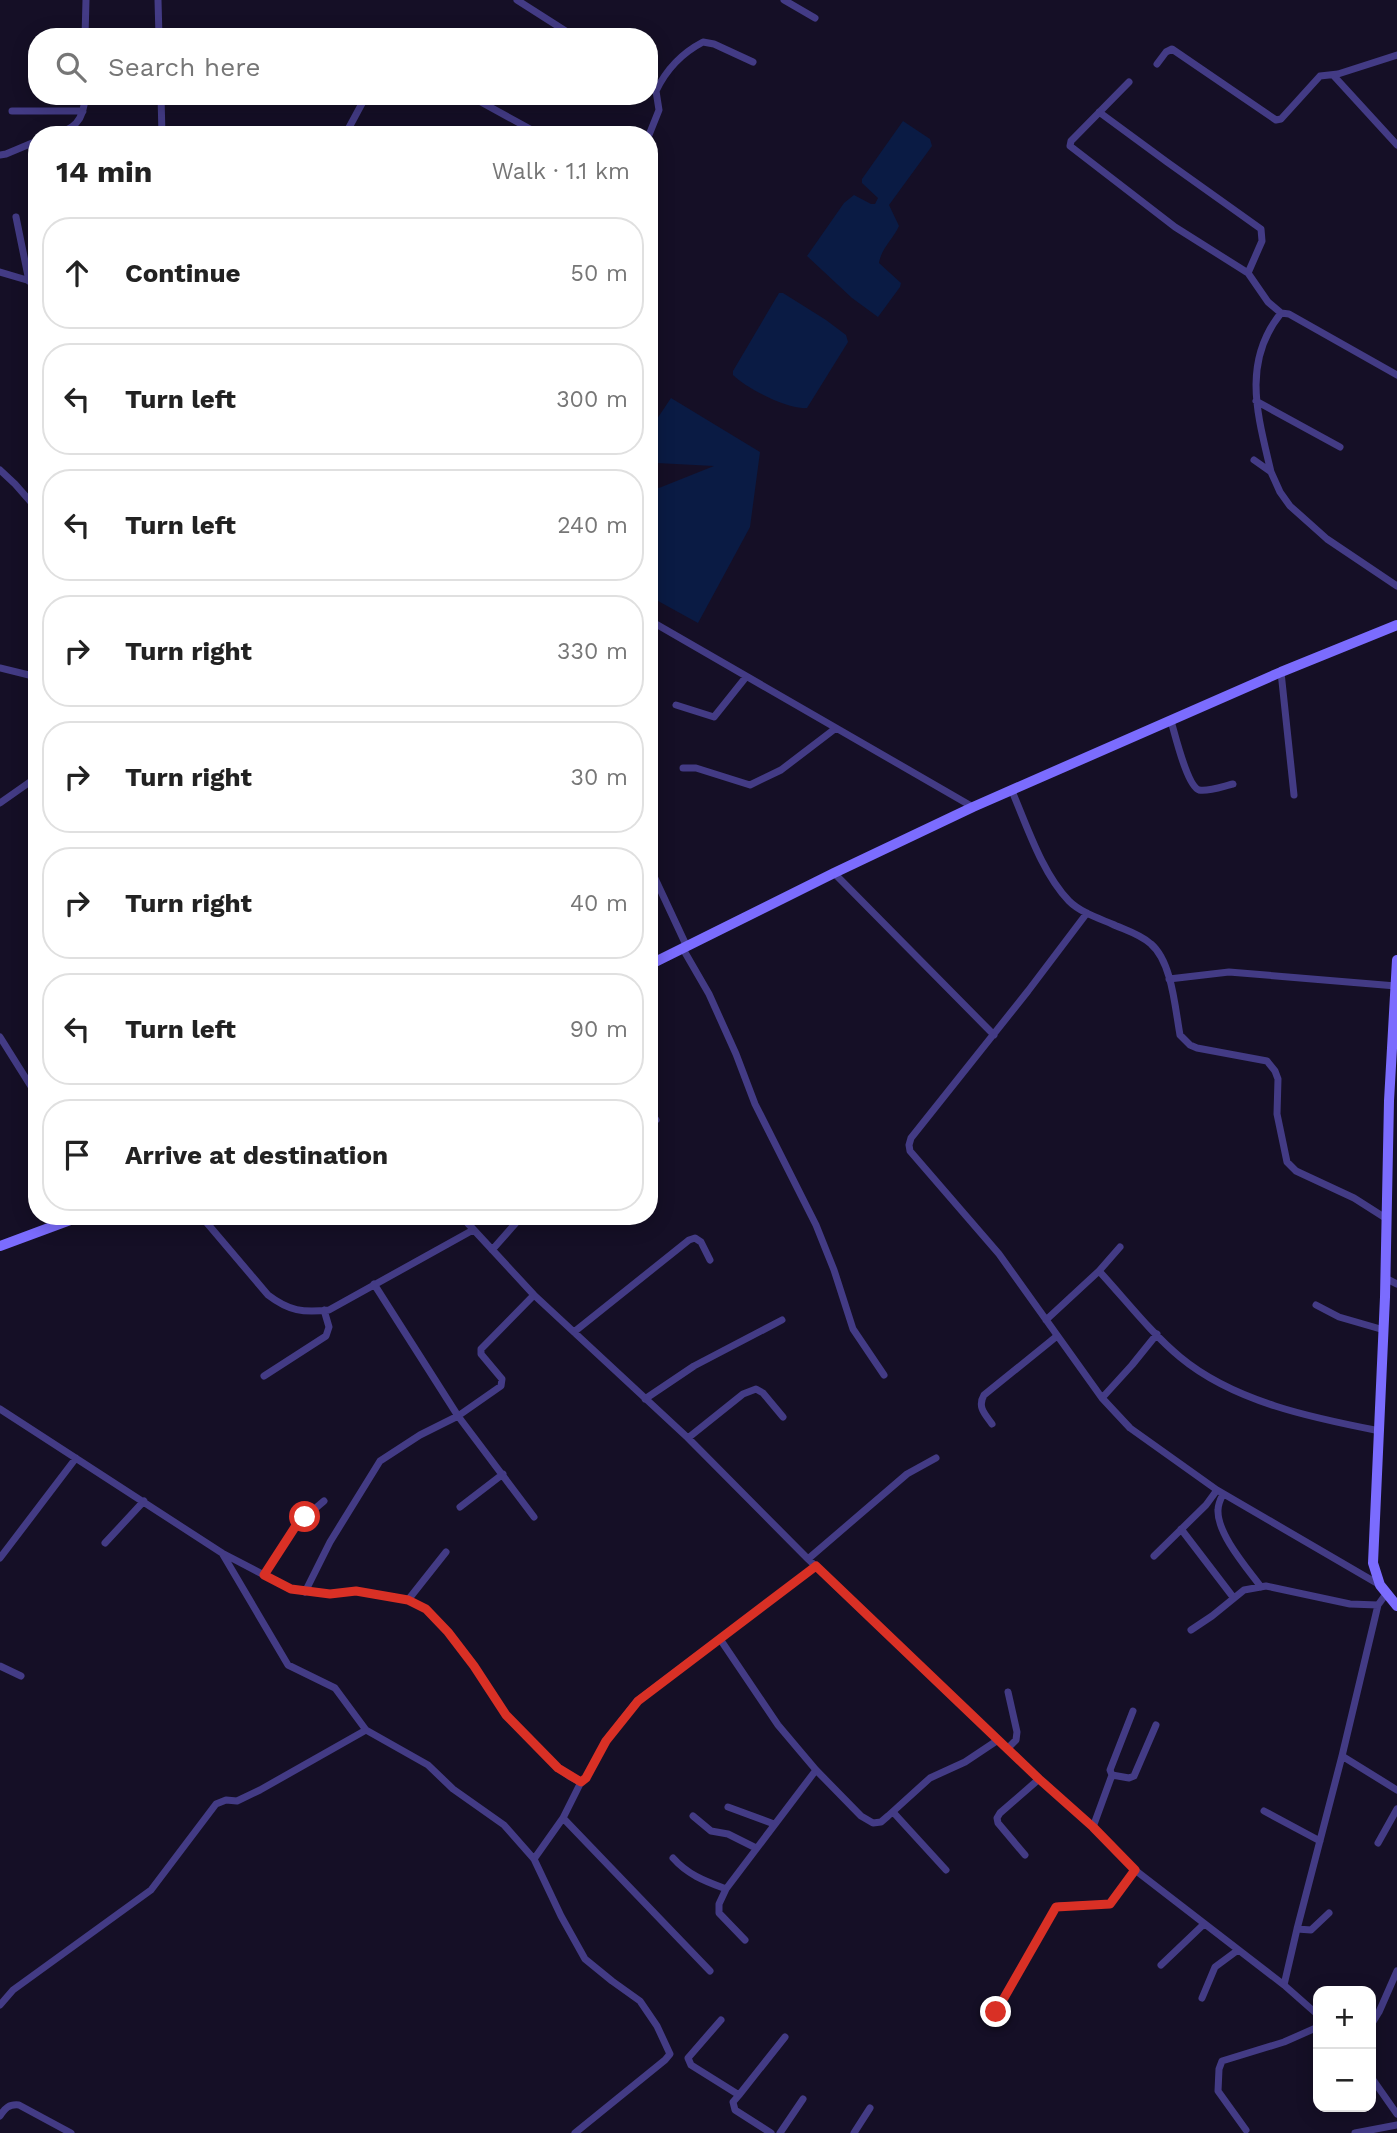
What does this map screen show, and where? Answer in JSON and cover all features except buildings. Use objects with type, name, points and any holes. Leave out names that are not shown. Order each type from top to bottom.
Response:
[{"type":"street","points":[[85,28],[86,0]]},
{"type":"street","points":[[158,0],[159,28]]},
{"type":"street","points":[[517,0],[525,2],[562,28]]},
{"type":"street","points":[[784,0],[815,18]]},
{"type":"street","points":[[658,87],[664,74],[703,42],[714,44],[754,62]]},
{"type":"street","points":[[1157,64],[1166,52],[1172,49],[1276,120],[1281,119],[1320,76],[1333,75],[1397,54]]},
{"type":"street","points":[[1333,75],[1397,145]]},
{"type":"street","points":[[1129,82],[1071,141],[1070,146],[1175,227],[1248,273],[1268,302],[1281,313],[1289,314],[1397,376]]},
{"type":"street","points":[[653,126],[659,110],[658,104]]},
{"type":"street","points":[[74,126],[84,105]]},
{"type":"street","points":[[161,105],[162,126]]},
{"type":"street","points":[[350,126],[361,105]]},
{"type":"street","points":[[486,105],[525,126]]},
{"type":"street","points":[[12,111],[83,111]]},
{"type":"street","points":[[1100,112],[1261,229],[1262,241],[1248,273]]},
{"type":"street","points":[[0,155],[28,145]]},
{"type":"street","points":[[16,217],[28,263]]},
{"type":"street","points":[[0,272],[28,280]]},
{"type":"street","points":[[1281,313],[1262,343],[1256,373],[1259,424],[1271,472],[1290,506],[1328,538],[1397,586]]},
{"type":"street","points":[[1256,401],[1340,447]]},
{"type":"street","points":[[1254,460],[1271,472]]},
{"type":"street","points":[[0,470],[28,499]]},
{"type":"street","points":[[658,961],[972,807],[1281,672],[1397,625]]},
{"type":"street","points":[[658,626],[972,807]]},
{"type":"street","points":[[0,668],[28,675]]},
{"type":"street","points":[[1281,672],[1294,795]]},
{"type":"street","points":[[676,705],[714,717],[746,677]]},
{"type":"street","points":[[1171,722],[1188,777],[1195,788],[1201,790],[1233,784]]},
{"type":"street","points":[[683,768],[696,768],[750,785],[781,771],[836,728]]},
{"type":"street","points":[[0,803],[28,783]]},
{"type":"street","points":[[1012,791],[1051,878],[1070,902],[1087,913],[1148,941],[1159,953],[1170,979],[1180,1035],[1184,1040],[1197,1048],[1261,1058],[1272,1065],[1278,1079],[1276,1106],[1281,1135],[1285,1156],[1291,1167],[1354,1198],[1387,1219]]},
{"type":"street","points":[[834,873],[994,1035]]},
{"type":"street","points":[[658,886],[736,1054],[755,1104],[816,1225],[834,1270],[852,1329],[884,1375]]},
{"type":"street","points":[[1087,913],[911,1138],[910,1152],[999,1254],[1102,1398],[1130,1428],[1220,1492],[1383,1589]]},
{"type":"street","points":[[1397,960],[1373,1563],[1383,1589],[1397,1606]]},
{"type":"street","points":[[1170,979],[1229,972],[1396,986]]},
{"type":"street","points":[[0,1037],[28,1082]]},
{"type":"street","points":[[0,1245],[56,1225]]},
{"type":"street","points":[[209,1225],[268,1295],[281,1305],[304,1311],[329,1310],[473,1230]]},
{"type":"street","points":[[469,1225],[534,1295],[688,1438],[808,1559],[1093,1827],[1135,1870],[1284,1985],[1313,2011]]},
{"type":"street","points":[[492,1250],[514,1225]]},
{"type":"street","points":[[574,1332],[689,1240],[695,1238],[701,1242],[710,1260]]},
{"type":"street","points":[[1046,1320],[1099,1271],[1119,1247]]},
{"type":"street","points":[[1099,1271],[1181,1358],[1217,1382],[1241,1394],[1323,1420],[1380,1431]]},
{"type":"street","points":[[1385,1278],[1397,1284]]},
{"type":"street","points":[[374,1284],[458,1416],[534,1517]]},
{"type":"street","points":[[305,1592],[330,1542],[380,1461],[420,1435],[458,1416],[501,1386],[502,1379],[481,1354],[481,1349],[534,1295]]},
{"type":"street","points":[[1316,1305],[1339,1317],[1384,1330]]},
{"type":"street","points":[[264,1376],[326,1336],[329,1327],[324,1310]]},
{"type":"street","points":[[645,1399],[694,1366],[782,1320]]},
{"type":"street","points":[[1102,1398],[1157,1334]]},
{"type":"street","points":[[992,1424],[981,1408],[980,1402],[984,1395],[1057,1336]]},
{"type":"street","points":[[688,1438],[743,1394],[756,1389],[763,1392],[783,1417]]},
{"type":"street","points":[[0,1409],[222,1553],[291,1589],[330,1594],[356,1591],[408,1600],[426,1609],[474,1666],[506,1715],[558,1768],[581,1782]]},
{"type":"street","points":[[0,1558],[76,1458]]},
{"type":"street","points":[[808,1559],[907,1474],[936,1458]]},
{"type":"street","points":[[460,1507],[503,1474]]},
{"type":"street","points":[[1154,1556],[1220,1492]]},
{"type":"street","points":[[1220,1492],[1218,1509],[1221,1525],[1231,1545],[1261,1587]]},
{"type":"street","points":[[105,1543],[144,1501]]},
{"type":"street","points":[[264,1575],[297,1524],[324,1501]]},
{"type":"street","points":[[1181,1529],[1233,1598]]},
{"type":"street","points":[[408,1600],[446,1552]]},
{"type":"street","points":[[222,1553],[288,1665],[335,1688],[366,1730],[428,1765],[453,1789],[504,1825],[534,1859],[585,1959],[640,2001],[657,2026],[670,2054],[575,2133]]},
{"type":"street","points":[[534,1859],[563,1818],[606,1741],[638,1701],[816,1566]]},
{"type":"street","points":[[1191,1630],[1244,1590],[1266,1586],[1350,1604],[1378,1605]]},
{"type":"street","points":[[1284,1985],[1383,1589]]},
{"type":"street","points":[[720,1639],[778,1725],[816,1770],[861,1816],[873,1823],[881,1822],[930,1778],[965,1762],[998,1740]]},
{"type":"street","points":[[0,1666],[21,1676]]},
{"type":"street","points":[[1007,1749],[1017,1737],[1008,1692]]},
{"type":"street","points":[[1093,1827],[1112,1775],[1110,1770],[1133,1711]]},
{"type":"street","points":[[1112,1775],[1129,1778],[1134,1776],[1156,1725]]},
{"type":"street","points":[[0,2005],[13,1990],[150,1891],[216,1804],[226,1800],[237,1801],[260,1790],[366,1730]]},
{"type":"street","points":[[1342,1756],[1397,1790]]},
{"type":"street","points":[[745,1940],[719,1913],[719,1904],[726,1889],[816,1770]]},
{"type":"street","points":[[1025,1855],[998,1823],[997,1818],[1039,1779]]},
{"type":"street","points":[[728,1807],[774,1824]]},
{"type":"street","points":[[1378,1843],[1397,1809]]},
{"type":"street","points":[[1265,1811],[1320,1841]]},
{"type":"street","points":[[893,1812],[946,1870]]},
{"type":"street","points":[[693,1816],[717,1833],[728,1834],[756,1848]]},
{"type":"street","points":[[563,1818],[710,1971]]},
{"type":"street","points":[[673,1858],[695,1877],[726,1889]]},
{"type":"street","points":[[996,2012],[1056,1907],[1110,1904],[1135,1870]]},
{"type":"street","points":[[1297,1929],[1311,1930],[1329,1913]]},
{"type":"street","points":[[1161,1965],[1204,1924]]},
{"type":"street","points":[[1202,1998],[1215,1967],[1238,1950]]},
{"type":"street","points":[[1376,2017],[1397,1971]]},
{"type":"street","points":[[721,2020],[688,2058],[691,2065],[739,2095]]},
{"type":"street","points":[[1245,2132],[1218,2091],[1217,2080],[1222,2061],[1284,2042],[1313,2029]]},
{"type":"street","points":[[771,2133],[735,2110],[733,2102],[785,2037]]},
{"type":"street","points":[[1376,2084],[1397,2114]]},
{"type":"street","points":[[780,2133],[803,2099]]},
{"type":"street","points":[[0,2116],[6,2107],[19,2105],[71,2133]]},
{"type":"street","points":[[854,2133],[870,2108]]},
{"type":"street","points":[[1355,2133],[1397,2125]]},
{"type":"water","points":[[903,121],[930,139],[932,146],[889,205],[899,226],[882,253],[879,263],[901,283],[878,317],[852,298],[807,256],[844,203],[854,195],[875,204],[878,198],[862,183],[862,179]]},
{"type":"water","points":[[779,293],[826,320],[846,335],[848,342],[807,408],[789,406],[768,397],[733,375]]},
{"type":"water","points":[[671,398],[760,452],[750,527],[698,623],[658,601],[658,488],[714,466],[658,463],[658,418]]},
{"type":"route","points":[[305,1517],[297,1524],[264,1575],[291,1589],[305,1592],[330,1594],[356,1591],[408,1600],[426,1609],[474,1666],[506,1715],[558,1768],[581,1782],[586,1778],[606,1741],[638,1701],[816,1566],[1093,1827],[1135,1870],[1110,1904],[1056,1907],[996,2012]]}]
